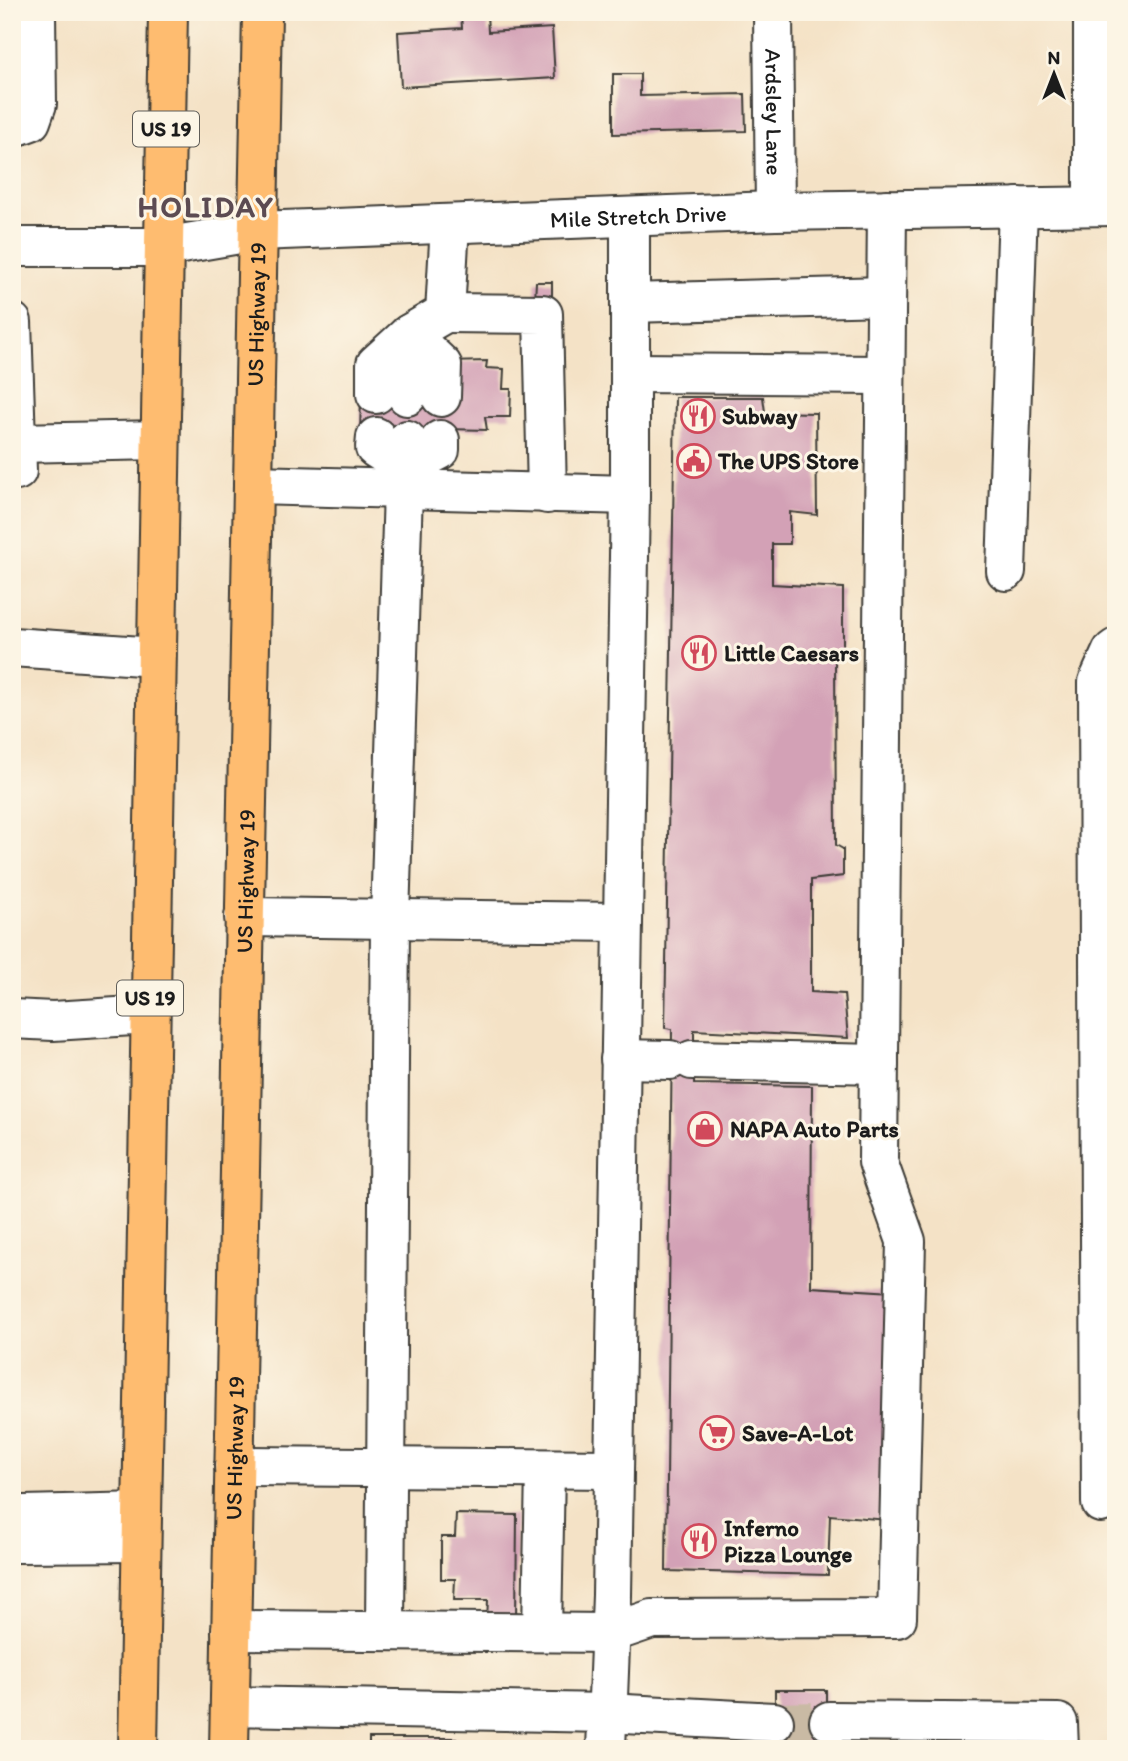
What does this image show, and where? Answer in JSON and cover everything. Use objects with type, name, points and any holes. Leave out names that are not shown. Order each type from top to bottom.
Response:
[{"type":"highway","name":"US 19","points":[[138,1749],[168,12]]},
{"type":"highway","name":"US Highway 19","points":[[229,1749],[262,12]]},
{"type":"street","points":[[12,128],[30,121],[37,104],[36,12]]},
{"type":"street","name":"Ardsley Lane","points":[[773,12],[775,211]]},
{"type":"street","points":[[1093,12],[1105,206]]},
{"type":"street","name":"Mile Stretch Drive","points":[[12,247],[164,247],[257,231],[775,211],[1105,206]]},
{"type":"street","points":[[1006,571],[1018,207]]},
{"type":"street","points":[[231,1630],[611,1633],[652,1619],[897,1618],[906,1241],[878,1162],[887,209]]},
{"type":"street","points":[[607,1731],[611,1633],[630,495],[630,217]]},
{"type":"street","points":[[445,313],[450,224]]},
{"type":"street","points":[[630,303],[886,296]]},
{"type":"street","points":[[408,396],[409,334],[445,313],[543,314],[547,494]]},
{"type":"street","points":[[12,322],[15,457],[160,440]]},
{"type":"street","points":[[630,373],[885,375]]},
{"type":"street","points":[[253,485],[406,455],[547,494],[630,495]]},
{"type":"street","points":[[385,1631],[384,1468],[390,919],[406,455]]},
{"type":"street","points":[[12,647],[156,657]]},
{"type":"street","points":[[1101,1503],[1098,682],[1112,651],[1116,648]]},
{"type":"street","points":[[244,917],[622,922]]},
{"type":"street","points":[[12,1018],[53,1021],[149,1015]]},
{"type":"street","points":[[620,1059],[879,1064]]},
{"type":"street","points":[[233,1466],[613,1469]]},
{"type":"street","points":[[542,1632],[545,1469]]},
{"type":"street","points":[[12,1520],[24,1515],[142,1527]]},
{"type":"street","points":[[12,1541],[17,1543],[142,1527]]},
{"type":"street","points":[[230,1706],[607,1731],[774,1722]]},
{"type":"street","points":[[828,1721],[1058,1736]]},
{"type":"building","points":[[487,13],[488,32],[552,28],[555,78],[401,87],[398,32],[462,28],[461,14]]},
{"type":"building","points":[[613,74],[640,74],[640,96],[745,94],[746,131],[613,134]]},
{"type":"building","points":[[536,282],[552,282],[552,300],[535,300]]},
{"type":"building","points":[[487,361],[486,368],[504,369],[503,389],[511,389],[510,417],[485,417],[487,430],[447,429],[360,436],[361,393],[447,362]]},
{"type":"building","points":[[675,397],[763,397],[765,412],[816,413],[817,515],[790,512],[790,544],[772,544],[772,584],[843,588],[843,656],[835,656],[836,845],[843,849],[843,876],[811,880],[811,992],[844,994],[848,1038],[694,1030],[694,1084],[812,1086],[811,1287],[893,1292],[888,1520],[830,1515],[828,1575],[666,1571],[672,1029],[665,1028]]},
{"type":"building","points":[[456,1514],[517,1515],[516,1621],[487,1620],[488,1600],[454,1600],[455,1579],[441,1579],[441,1537],[455,1537]]},
{"type":"building","points":[[775,1690],[826,1690],[826,1749],[775,1749]]},
{"type":"building","points":[[369,1738],[456,1738],[456,1749],[369,1749]]},
{"type":"tunnel","points":[[774,1722],[829,1721]]},
{"type":"place","name":"Subway","points":[[698,416]]},
{"type":"place","name":"The UPS Store","points":[[694,461]]},
{"type":"place","name":"Little Caesars","points":[[699,653]]},
{"type":"place","name":"NAPA Auto Parts","points":[[705,1129]]},
{"type":"place","name":"Save-A-Lot","points":[[717,1433]]},
{"type":"place","name":"Inferno Pizza Lounge","points":[[699,1541]]},
{"type":"district","name":"HOLIDAY","points":[[206,207]]}]
